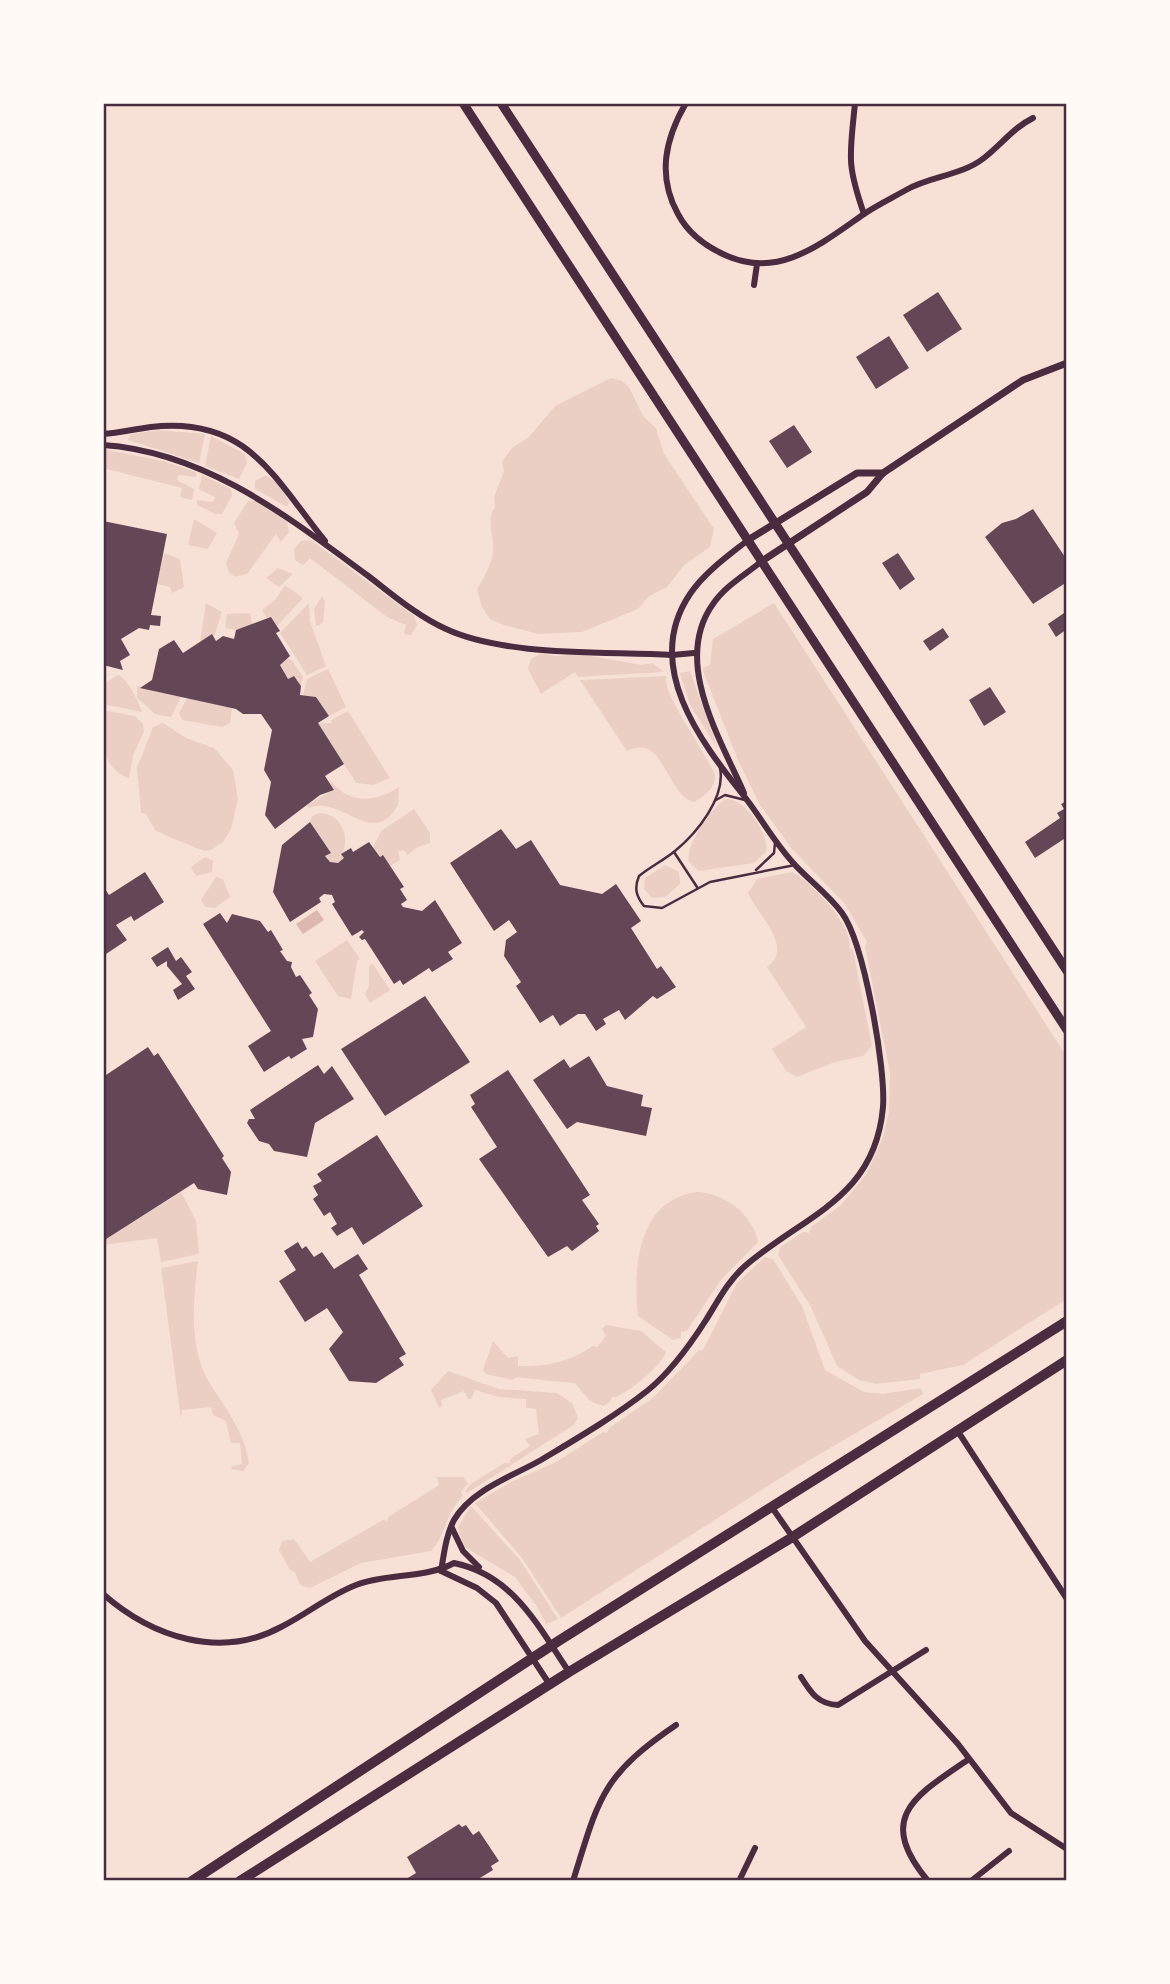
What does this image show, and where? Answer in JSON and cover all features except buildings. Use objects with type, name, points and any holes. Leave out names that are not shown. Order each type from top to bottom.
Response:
[{"type":"main road","points":[[463,103],[1067,1030]]},
{"type":"main road","points":[[501,103],[1067,971]]},
{"type":"main road","points":[[192,1881],[532,1658],[1067,1321]]},
{"type":"main road","points":[[240,1881],[569,1672],[792,1538],[1067,1360]]},
{"type":"street","points":[[686,103],[674,123],[666,151],[666,177],[673,206],[688,229],[714,251],[757,264],[800,256],[909,188],[975,164],[1017,126],[1033,118]]},
{"type":"street","points":[[855,103],[848,156],[850,175],[864,214]]},
{"type":"street","points":[[754,285],[757,264]]},
{"type":"street","points":[[748,801],[709,708],[694,653],[698,633],[712,605],[734,582],[762,561],[867,492],[883,473],[1023,380],[1067,363]]},
{"type":"street","points":[[103,434],[152,427],[199,429],[242,446],[267,464],[333,550]]},
{"type":"street","points":[[103,445],[162,457],[243,489],[333,550],[424,618],[463,636],[523,647],[672,655],[694,653]]},
{"type":"street","points":[[441,1571],[452,1526],[469,1502],[568,1443],[655,1384],[680,1357],[730,1282],[769,1248],[829,1208],[846,1191],[872,1149],[883,1108],[883,1088],[856,941],[842,913],[775,841],[719,765],[679,696],[672,655],[674,633],[689,596],[702,579],[748,540],[857,473],[883,473]]},
{"type":"street","points":[[957,1430],[1067,1599]]},
{"type":"street","points":[[771,1506],[853,1625],[969,1759],[1011,1813],[1067,1849]]},
{"type":"street","points":[[452,1526],[463,1551],[483,1572],[517,1596],[569,1672]]},
{"type":"street","points":[[103,1594],[130,1617],[154,1629],[206,1643],[232,1642],[281,1628],[336,1594],[359,1584],[441,1571],[454,1563],[483,1572]]},
{"type":"street","points":[[441,1571],[477,1588],[496,1603],[550,1685]]},
{"type":"street","points":[[801,1677],[815,1698],[827,1704],[838,1705],[926,1650]]},
{"type":"street","points":[[573,1881],[593,1816],[608,1784],[631,1758],[676,1725]]},
{"type":"street","points":[[928,1881],[909,1855],[903,1840],[906,1811],[922,1791],[969,1759]]},
{"type":"street","points":[[739,1881],[755,1848]]},
{"type":"street","points":[[971,1881],[1009,1851]]},
{"type":"lane","points":[[719,765],[721,788],[716,800],[674,852],[639,876],[636,883],[639,900],[644,906],[662,908],[697,887],[753,872],[795,865]]},
{"type":"lane","points":[[716,800],[734,795],[748,801]]},
{"type":"lane","points":[[753,872],[768,862],[774,853],[775,841]]},
{"type":"lane","points":[[674,852],[697,887]]},
{"type":"shaded area","points":[[611,378],[622,381],[629,387],[643,416],[656,428],[664,454],[714,529],[710,547],[684,565],[667,587],[649,596],[638,609],[582,632],[538,634],[490,619],[482,607],[477,590],[492,557],[491,518],[495,507],[494,497],[504,471],[502,462],[512,448],[529,437],[555,406]]},
{"type":"shaded area","points":[[158,430],[205,434],[199,463],[128,440],[131,434]]},
{"type":"shaded area","points":[[211,436],[245,454],[247,463],[239,479],[205,466]]},
{"type":"shaded area","points":[[103,449],[163,461],[196,472],[196,477],[179,475],[177,480],[194,489],[192,500],[180,497],[182,488],[103,468]]},
{"type":"shaded area","points":[[202,475],[231,489],[232,496],[222,514],[215,514],[197,505],[197,500],[213,502],[215,497],[199,489]]},
{"type":"shaded area","points":[[266,475],[279,485],[289,502],[287,507],[255,489],[255,481]]},
{"type":"shaded area","points":[[248,501],[256,501],[287,522],[289,532],[281,542],[276,534],[247,574],[235,577],[229,573],[226,563],[239,534],[234,523]]},
{"type":"shaded area","points":[[194,519],[217,533],[208,549],[188,545]]},
{"type":"shaded area","points":[[311,540],[414,616],[417,625],[411,635],[404,634],[406,625],[387,617],[310,558],[303,565],[295,560],[294,549],[301,541]]},
{"type":"shaded area","points":[[164,553],[180,559],[184,587],[172,593],[170,587],[157,584]]},
{"type":"shaded area","points":[[278,568],[293,574],[279,587],[266,578]]},
{"type":"shaded area","points":[[285,585],[303,598],[277,626],[271,617],[267,619],[262,610],[275,600]]},
{"type":"shaded area","points":[[322,596],[325,601],[323,623],[316,626],[314,609]]},
{"type":"shaded area","points":[[206,603],[222,612],[214,637],[212,634],[200,642]]},
{"type":"shaded area","points":[[309,603],[310,621],[326,666],[307,675],[280,633]]},
{"type":"shaded area","points":[[774,603],[1067,1057],[1067,1299],[963,1365],[920,1374],[920,1379],[876,1384],[859,1380],[837,1366],[811,1307],[778,1255],[780,1247],[803,1232],[809,1233],[811,1227],[841,1205],[867,1173],[883,1137],[889,1111],[890,1073],[865,946],[867,942],[845,904],[792,849],[760,805],[738,760],[703,671],[703,668],[710,665],[713,639]]},
{"type":"shaded area","points":[[250,613],[253,626],[236,630],[225,628],[227,614]]},
{"type":"shaded area","points":[[541,653],[556,656],[579,654],[642,665],[652,663],[664,672],[578,677],[575,672],[541,694],[528,669],[531,659]]},
{"type":"shaded area","points":[[287,658],[292,660],[303,677],[301,686],[294,676],[288,679],[280,665]]},
{"type":"shaded area","points":[[328,669],[346,707],[329,716],[316,698],[303,695],[307,679]]},
{"type":"shaded area","points":[[690,671],[718,749],[690,705],[680,673]]},
{"type":"shaded area","points":[[118,675],[129,686],[142,712],[103,704],[103,684]]},
{"type":"shaded area","points":[[666,676],[671,696],[715,775],[711,788],[694,802],[677,789],[658,757],[650,750],[640,747],[627,751],[580,680]]},
{"type":"shaded area","points":[[137,686],[181,697],[171,717],[155,714],[137,698]]},
{"type":"shaded area","points":[[187,698],[232,708],[230,723],[222,727],[182,720],[179,713]]},
{"type":"shaded area","points":[[103,710],[135,716],[143,724],[144,731],[133,756],[129,778],[112,767],[108,759],[103,740]]},
{"type":"shaded area","points":[[348,711],[390,778],[373,785],[356,783],[318,723],[332,723],[331,720]]},
{"type":"shaded area","points":[[163,723],[186,738],[214,748],[233,770],[238,799],[231,829],[223,842],[211,850],[204,851],[155,830],[146,814],[141,812],[137,768],[153,727]]},
{"type":"shaded area","points":[[332,782],[347,795],[364,799],[381,796],[399,787],[398,805],[388,817],[378,822],[367,822],[333,808],[309,808],[307,805],[333,790],[330,784]]},
{"type":"shaded area","points":[[727,799],[741,805],[755,819],[764,836],[766,852],[754,863],[699,871],[689,862],[691,847],[707,817]]},
{"type":"shaded area","points":[[414,809],[430,833],[430,843],[407,855],[404,850],[398,851],[400,860],[390,866],[373,848],[381,831]]},
{"type":"shaded area","points":[[319,813],[333,817],[342,827],[345,840],[342,854],[344,858],[338,863],[330,862],[325,856],[330,853],[310,822],[312,816]]},
{"type":"shaded area","points":[[205,857],[213,861],[212,872],[196,876],[191,867]]},
{"type":"shaded area","points":[[665,865],[679,872],[680,884],[665,897],[652,898],[644,889],[645,878]]},
{"type":"shaded area","points":[[792,872],[820,895],[845,929],[849,948],[853,950],[872,1046],[863,1056],[835,1062],[797,1077],[786,1071],[772,1049],[806,1027],[767,967],[775,959],[776,940],[748,893],[757,879]]},
{"type":"shaded area","points":[[216,877],[223,879],[230,897],[215,908],[206,907],[201,900]]},
{"type":"shaded area","points":[[317,910],[324,920],[303,934],[296,924]]},
{"type":"shaded area","points":[[347,940],[360,959],[357,961],[351,999],[338,996],[315,961]]},
{"type":"shaded area","points":[[373,964],[390,990],[370,1003],[365,994],[369,986],[369,966]]},
{"type":"shaded area","points":[[181,1192],[196,1221],[199,1254],[161,1262],[157,1238],[103,1245],[103,1241]]},
{"type":"shaded area","points":[[696,1192],[716,1196],[735,1206],[750,1222],[758,1242],[721,1280],[687,1331],[681,1332],[681,1338],[673,1340],[638,1316],[639,1258],[650,1223],[661,1208],[676,1198]]},
{"type":"shaded area","points":[[765,1257],[773,1259],[802,1306],[825,1370],[864,1392],[883,1394],[921,1388],[923,1394],[801,1465],[561,1618],[522,1558],[475,1503],[511,1482],[556,1462],[603,1432],[607,1433],[609,1428],[654,1397],[699,1350],[703,1350],[737,1283]]},
{"type":"shaded area","points":[[198,1261],[194,1326],[199,1358],[204,1373],[244,1442],[249,1463],[243,1471],[231,1469],[232,1466],[242,1464],[240,1443],[231,1443],[226,1421],[213,1415],[211,1407],[182,1410],[181,1419],[161,1268]]},
{"type":"shaded area","points":[[606,1325],[641,1331],[666,1352],[658,1365],[642,1380],[624,1393],[612,1397],[610,1402],[603,1406],[590,1401],[575,1383],[517,1377],[513,1380],[486,1374],[483,1370],[493,1341],[508,1358],[518,1356],[518,1366],[537,1366],[566,1360],[592,1346],[597,1347],[606,1336],[602,1329]]},
{"type":"shaded area","points":[[448,1371],[499,1389],[557,1393],[572,1403],[578,1418],[574,1425],[467,1493],[465,1491],[471,1484],[504,1463],[510,1463],[510,1459],[530,1446],[525,1439],[539,1434],[536,1409],[526,1408],[526,1399],[499,1397],[475,1390],[471,1399],[468,1399],[464,1391],[441,1400],[442,1406],[439,1408],[431,1390]]},
{"type":"shaded area","points":[[437,1477],[463,1477],[468,1484],[461,1491],[463,1496],[457,1502],[431,1551],[361,1563],[310,1588],[300,1585],[295,1572],[290,1570],[279,1550],[282,1541],[294,1539],[310,1562],[383,1520],[388,1521],[388,1517],[439,1485]]},
{"type":"shaded area","points":[[471,1506],[520,1560],[558,1619],[546,1624],[538,1608],[515,1577],[463,1546],[458,1527]]}]
